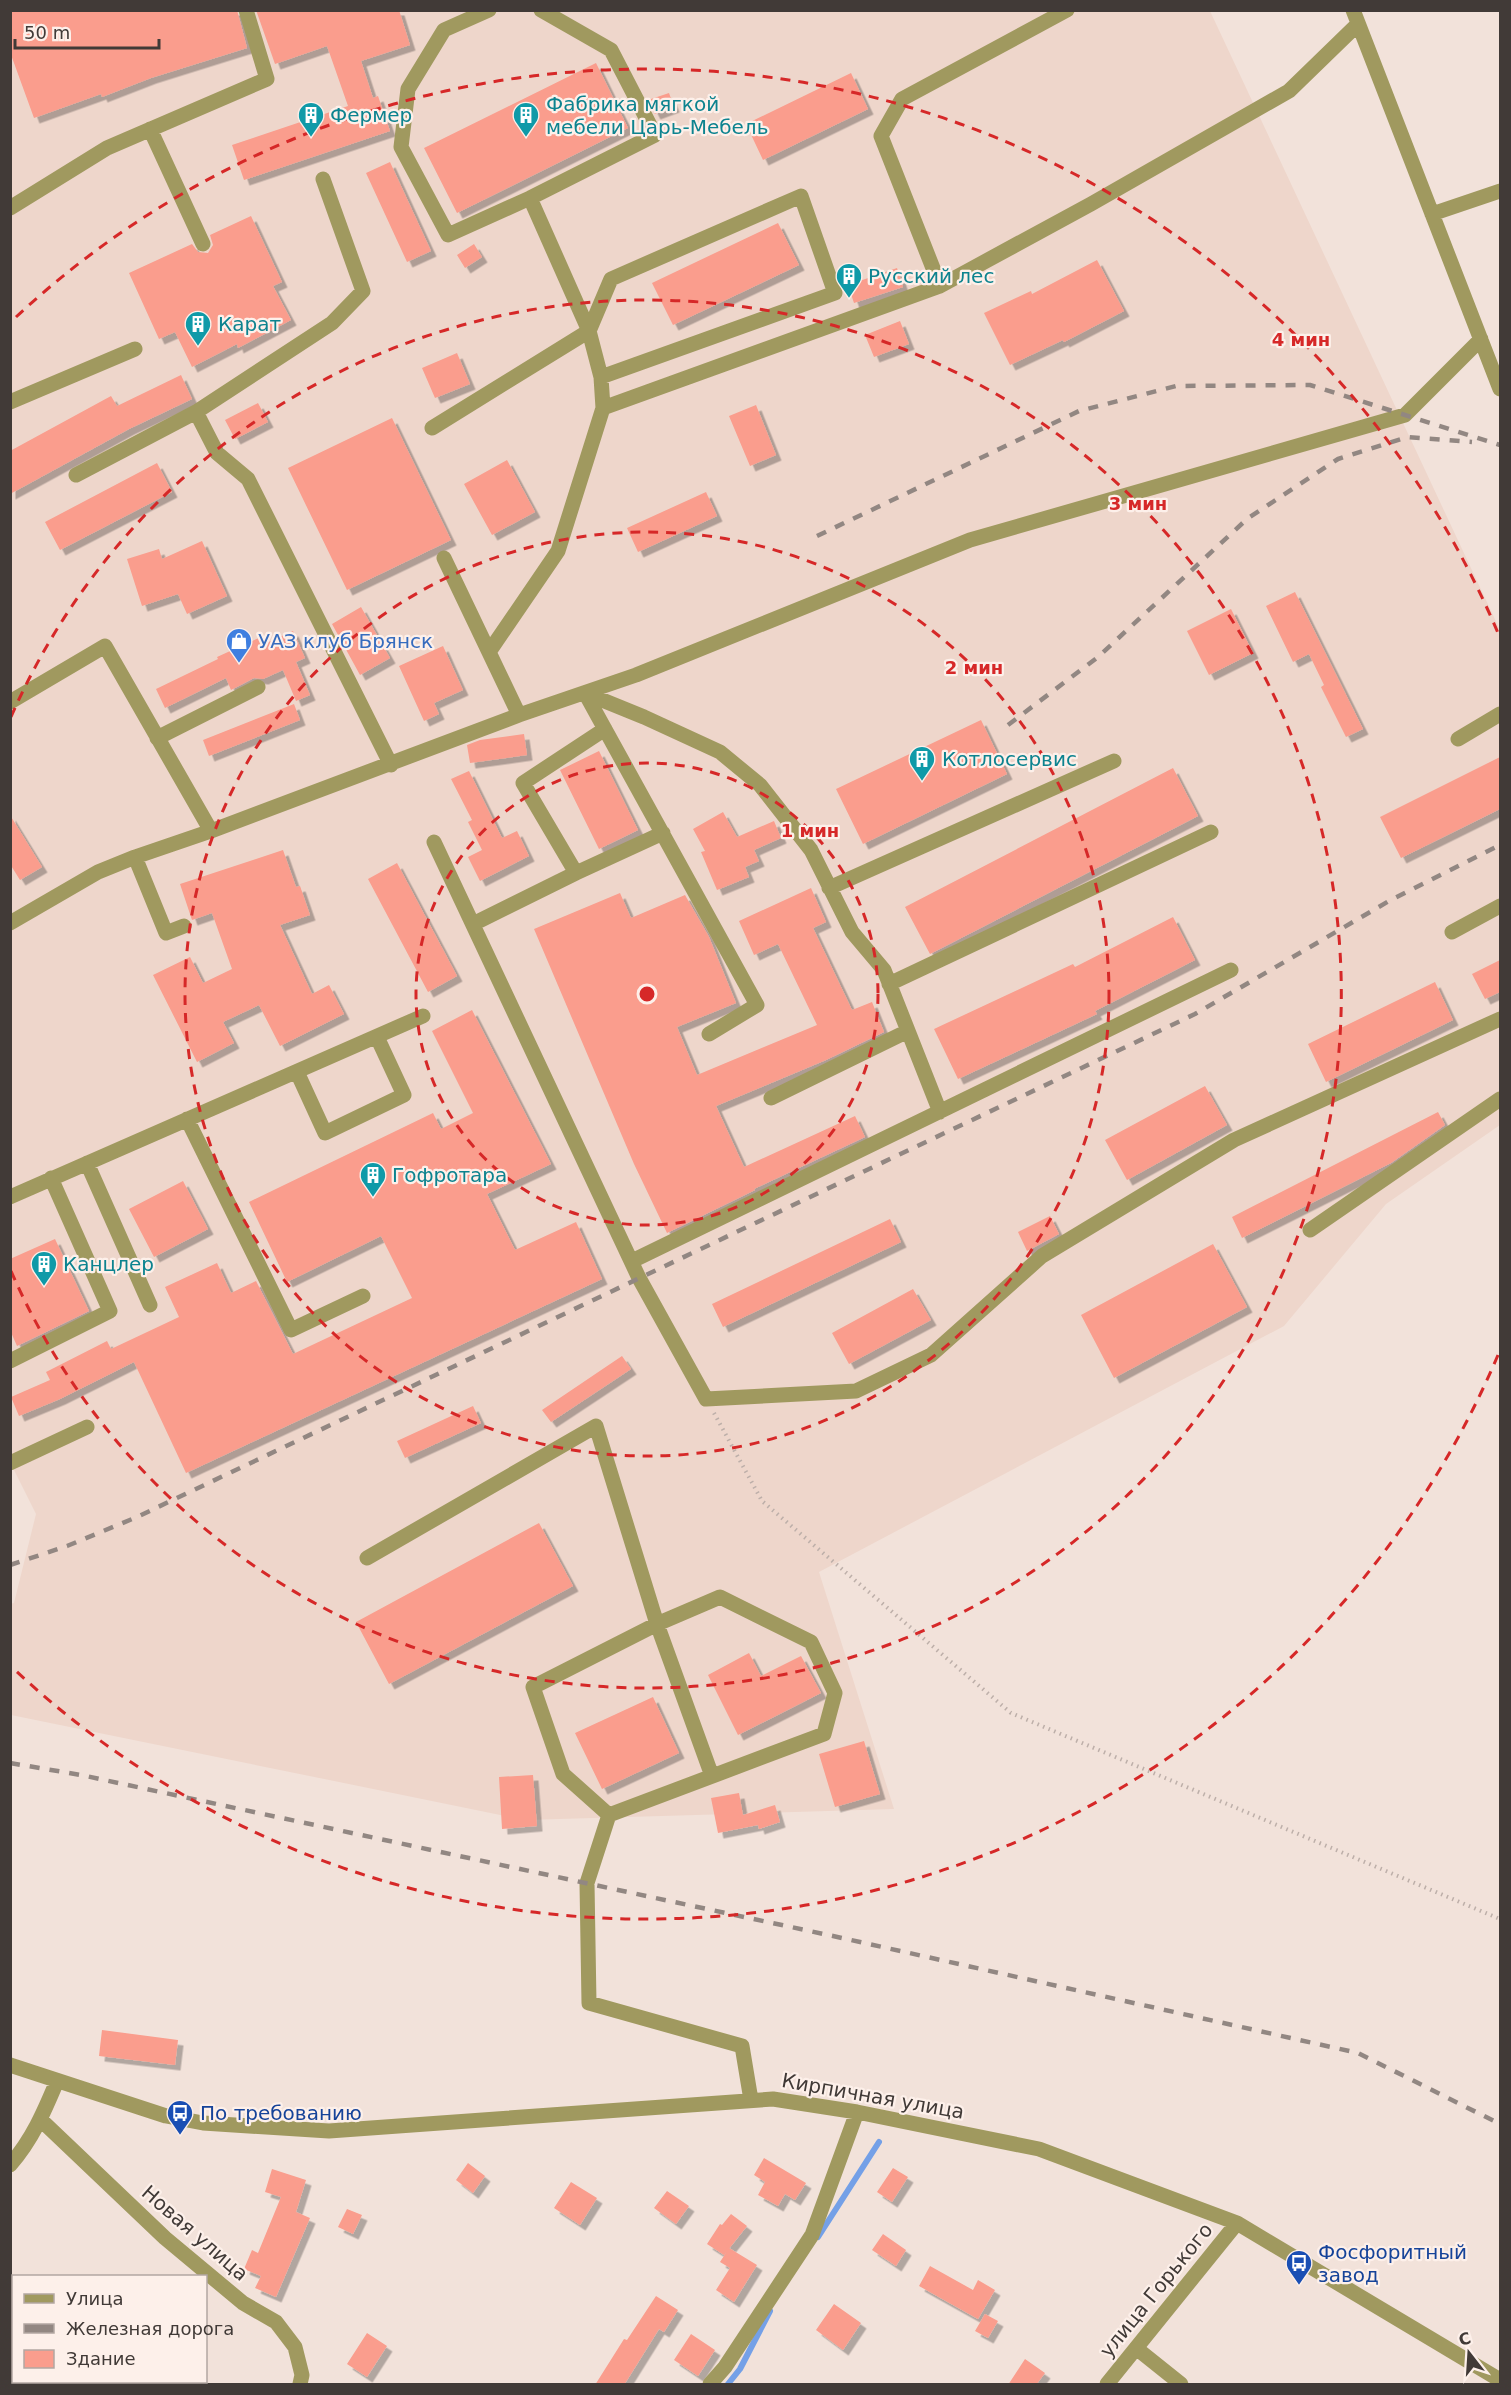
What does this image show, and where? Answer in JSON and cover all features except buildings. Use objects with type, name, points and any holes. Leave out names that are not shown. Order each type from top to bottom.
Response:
[{"type":"street","points":[[10,208],[107,147],[267,79],[246,10]]},
{"type":"street","points":[[489,10],[444,30],[408,89],[401,147],[448,235],[530,198],[655,135],[611,50],[541,10]]},
{"type":"street","points":[[940,286],[880,136],[902,99],[1067,10]]},
{"type":"street","points":[[603,408],[940,286],[1091,204],[1289,91],[1355,17],[1500,389]]},
{"type":"street","points":[[150,129],[203,244]]},
{"type":"street","points":[[76,475],[196,412],[332,323],[363,291],[323,179]]},
{"type":"street","points":[[1432,214],[1500,190]]},
{"type":"street","points":[[432,428],[589,331],[611,279],[801,196],[835,293],[600,377]]},
{"type":"street","points":[[489,652],[558,551],[603,408],[600,377],[589,331],[530,198]]},
{"type":"street","points":[[10,923],[98,873],[135,856],[210,831],[391,765],[519,715],[585,693],[970,540],[1405,415],[1481,339]]},
{"type":"street","points":[[10,402],[135,349]]},
{"type":"street","points":[[196,412],[217,453],[248,479],[391,765]]},
{"type":"street","points":[[444,558],[519,715]]},
{"type":"street","points":[[10,702],[105,646],[210,831]]},
{"type":"street","points":[[157,738],[258,687]]},
{"type":"street","points":[[585,693],[757,1005],[709,1034]]},
{"type":"street","points":[[585,693],[720,752],[760,785],[811,850],[852,932],[884,970],[940,1112]]},
{"type":"street","points":[[1458,739],[1500,714]]},
{"type":"street","points":[[576,873],[523,783],[605,729]]},
{"type":"street","points":[[829,888],[1114,761]]},
{"type":"street","points":[[889,984],[1211,832]]},
{"type":"street","points":[[473,924],[663,833]]},
{"type":"street","points":[[434,842],[632,1261],[706,1399],[856,1391],[931,1355],[1042,1256],[1234,1140],[1500,1018]]},
{"type":"street","points":[[135,856],[166,933],[184,926]]},
{"type":"street","points":[[1452,932],[1500,906]]},
{"type":"street","points":[[632,1261],[1231,970]]},
{"type":"street","points":[[10,1197],[423,1016]]},
{"type":"street","points":[[771,1098],[908,1031]]},
{"type":"street","points":[[297,1072],[325,1133],[404,1095],[377,1037]]},
{"type":"street","points":[[1310,1230],[1500,1099]]},
{"type":"street","points":[[187,1119],[291,1330],[363,1296]]},
{"type":"street","points":[[87,1163],[150,1305]]},
{"type":"street","points":[[10,1361],[110,1311],[51,1178]]},
{"type":"street","points":[[367,1558],[596,1426],[657,1624],[711,1776]]},
{"type":"street","points":[[10,1462],[87,1427]]},
{"type":"street","points":[[720,1597],[811,1642],[835,1693],[824,1734],[609,1815],[563,1774],[533,1687],[657,1624],[720,1597]]},
{"type":"street","points":[[609,1815],[587,1883],[588,2003],[742,2046],[751,2100]]},
{"type":"street","name":"Кирпичная улица","points":[[10,2065],[166,2116],[203,2123],[329,2131],[773,2099],[857,2112],[1039,2149],[1237,2223],[1500,2380]]},
{"type":"street","points":[[10,2165],[24,2149],[41,2120],[57,2081]]},
{"type":"street","points":[[710,2385],[725,2367],[812,2235],[857,2112]]},
{"type":"street","name":"Новая улица","points":[[41,2120],[165,2238],[243,2303],[276,2322],[295,2347],[302,2375],[300,2385]]},
{"type":"street","name":"улица Горького","points":[[1107,2385],[1237,2223]]},
{"type":"street","points":[[1136,2348],[1181,2385]]},
{"type":"path","points":[[706,1399],[762,1502],[1011,1713],[1500,1919]]},
{"type":"shaded area","points":[[11,11],[1210,11],[1500,630],[1500,1125],[1386,1204],[1284,1326],[819,1572],[894,1809],[525,1820],[11,1715],[10,1604],[14,1603],[36,1514],[10,1462]]},
{"type":"waterway","points":[[818,2237],[879,2142]]},
{"type":"waterway","points":[[728,2384],[740,2369],[770,2311]]},
{"type":"railway","points":[[817,536],[1079,411],[1176,386],[1310,385],[1500,445]]},
{"type":"railway","points":[[1008,725],[1098,657],[1247,519],[1338,459],[1408,437],[1472,442]]},
{"type":"railway","points":[[10,1565],[67,1546],[137,1517],[1195,1014],[1389,901],[1500,845]]},
{"type":"railway","points":[[10,1763],[81,1775],[833,1936],[1358,2053],[1500,2124]]},
{"type":"place","name":"Фермер","points":[[311,138]]},
{"type":"place","name":"Фабрика мягкой мебели Царь-Мебель","points":[[526,138]]},
{"type":"place","name":"Русский лес","points":[[849,299]]},
{"type":"place","name":"Карат","points":[[198,347]]},
{"type":"place","name":"УАЗ клуб Брянск","points":[[239,664]]},
{"type":"place","name":"Котлосервис","points":[[922,782]]},
{"type":"place","name":"Гофротара","points":[[373,1198]]},
{"type":"place","name":"Канцлер","points":[[44,1287]]},
{"type":"place","name":"По требованию","points":[[180,2136]]},
{"type":"place","name":"Фосфоритный завод","points":[[1299,2286]]}]
